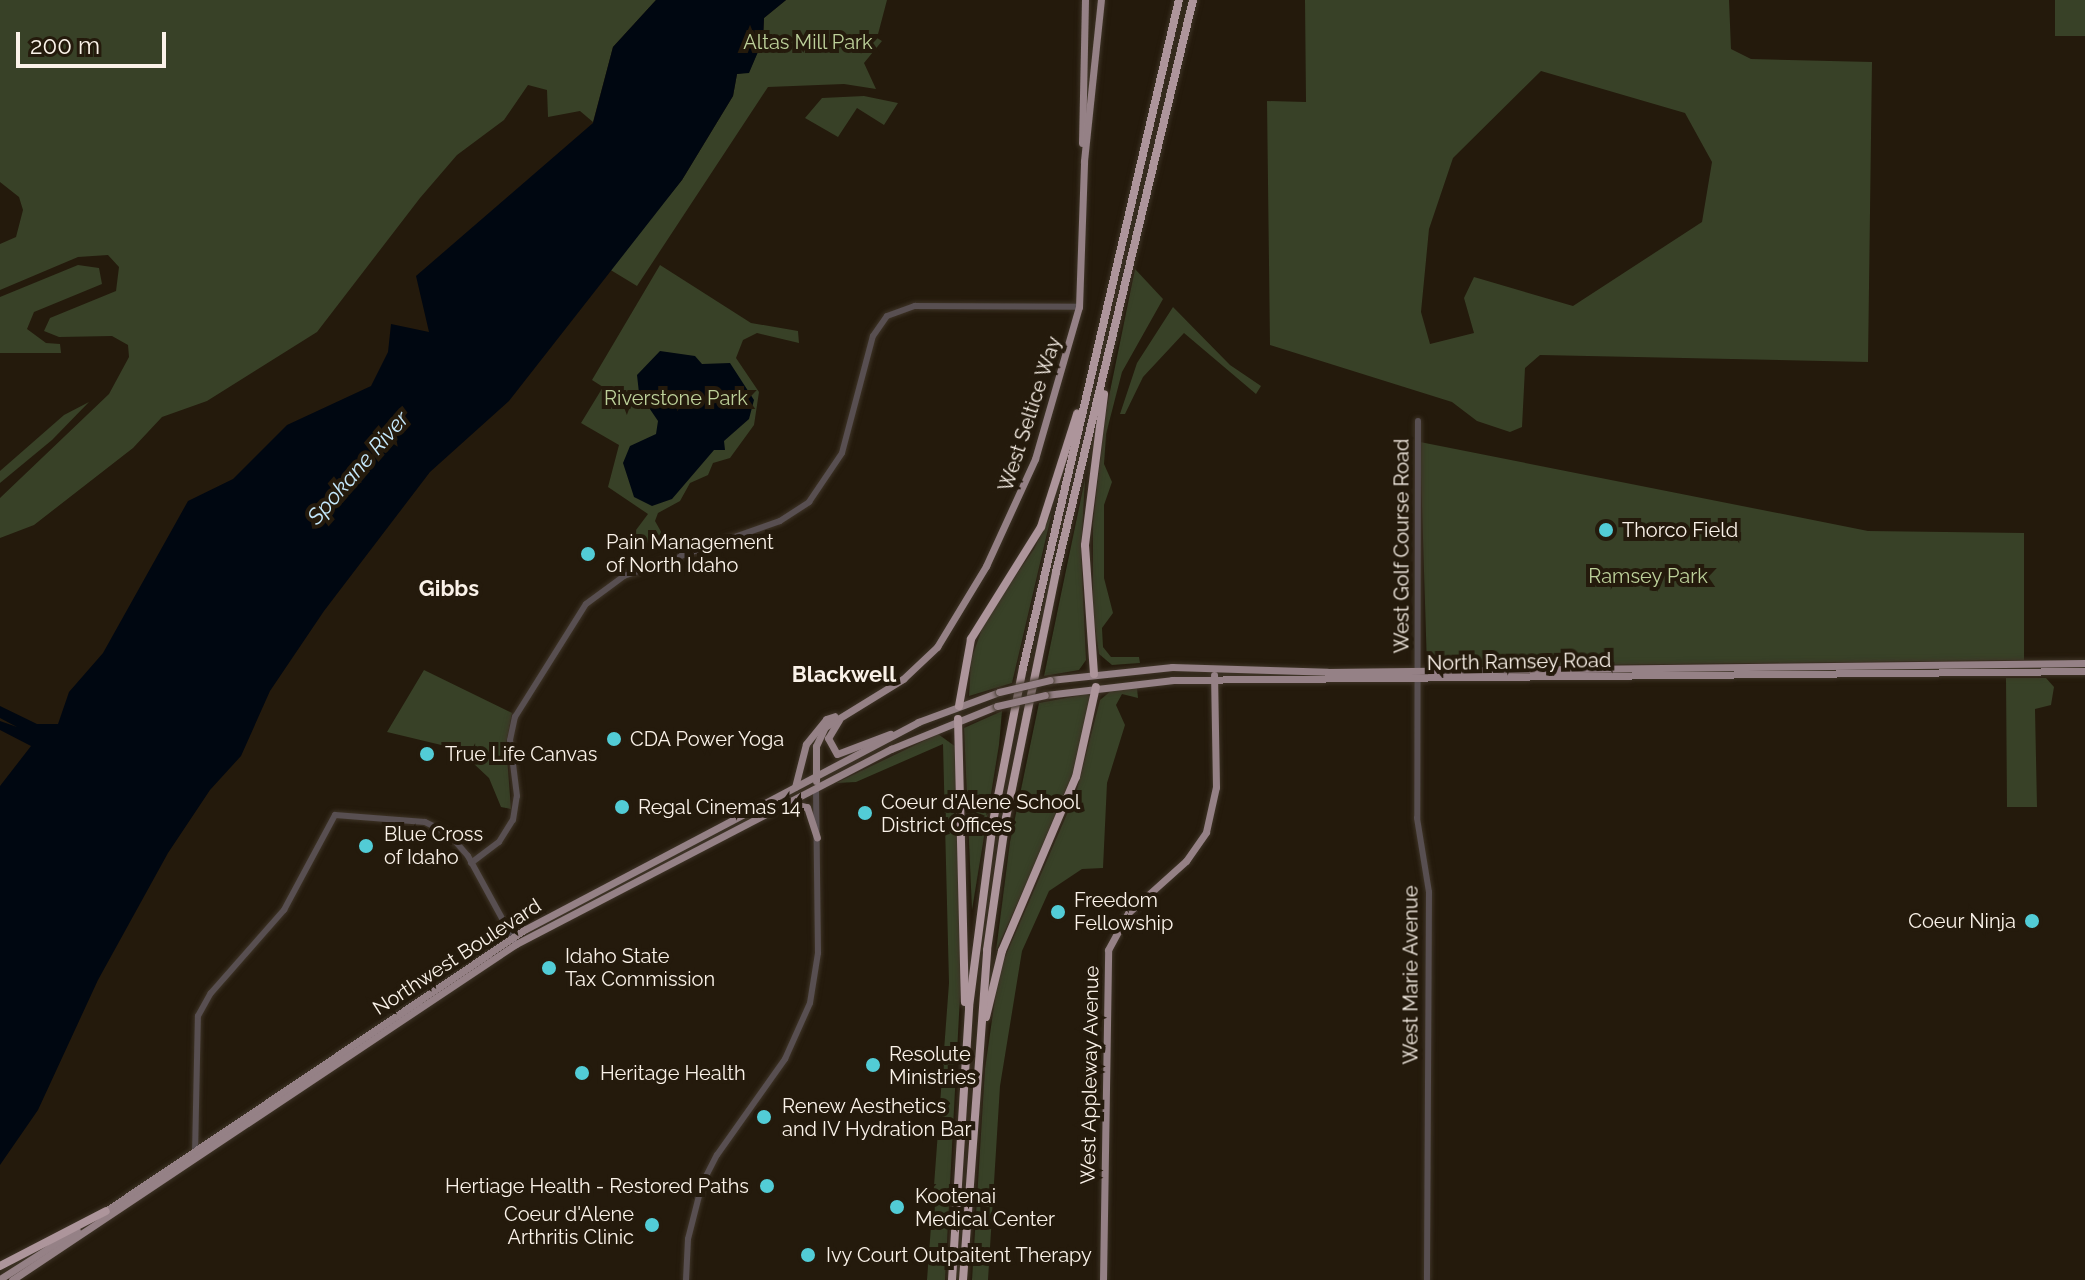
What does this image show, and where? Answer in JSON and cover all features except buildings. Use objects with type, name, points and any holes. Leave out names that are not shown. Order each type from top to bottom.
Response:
[{"type":"highway","points":[[950,1280],[966,1057],[993,822],[1023,668],[1179,0]]},
{"type":"highway","points":[[964,1280],[978,1053],[993,906],[1018,753],[1193,0]]},
{"type":"highway","points":[[1094,674],[1085,545],[1115,326]]},
{"type":"highway","points":[[959,706],[971,639],[1041,527],[1096,353]]},
{"type":"highway","points":[[978,1053],[1002,951],[1076,777],[1096,687]]},
{"type":"highway","points":[[958,719],[966,878],[966,1057]]},
{"type":"highway","points":[[0,1266],[106,1211]]},
{"type":"main road","name":"West Seltice Way","points":[[816,789],[818,738],[844,712],[919,667],[937,647],[986,566],[1035,459],[1079,307],[1085,0]]},
{"type":"main road","name":"West Seltice Way","points":[[1084,161],[1101,0]]},
{"type":"main road","name":"North Ramsey Road","points":[[958,719],[997,706],[1096,687],[1214,680],[2085,663]]},
{"type":"main road","name":"North Ramsey Road","points":[[959,706],[999,692],[1050,680],[1094,674],[1214,669],[1418,675],[2085,671]]},
{"type":"main road","name":"West Appleway Avenue","points":[[1103,1280],[1108,950],[1128,913],[1186,861],[1206,832],[1216,787],[1214,669]]},
{"type":"main road","points":[[1094,674],[1096,687]]},
{"type":"main road","points":[[958,719],[959,706]]},
{"type":"main road","name":"Northwest Boulevard","points":[[0,1279],[514,941],[918,722],[959,706]]},
{"type":"main road","points":[[844,712],[828,738],[831,751],[839,755],[918,722]]},
{"type":"main road","points":[[793,789],[814,731],[826,719],[844,712]]},
{"type":"main road","name":"Northwest Boulevard","points":[[514,941],[958,719]]},
{"type":"main road","points":[[787,803],[807,807],[817,837]]},
{"type":"main road","name":"Northwest Boulevard","points":[[12,1280],[195,1153]]},
{"type":"street","points":[[471,863],[499,842],[513,820],[517,796],[510,740],[515,717],[586,604],[624,576],[780,521],[809,502],[842,453],[873,336],[887,316],[915,306],[1079,307]]},
{"type":"street","name":"West Golf Course Road","points":[[1418,421],[1418,675]]},
{"type":"street","name":"West Marie Avenue","points":[[1418,675],[1418,828],[1429,892],[1427,1280]]},
{"type":"street","points":[[686,1280],[688,1239],[702,1184],[722,1147],[786,1057],[810,1003],[818,953],[816,789]]},
{"type":"street","points":[[195,1153],[195,1039],[201,1007],[284,910],[329,821],[338,813],[433,824],[457,841],[514,941]]},
{"type":"green space","points":[[0,0],[656,0],[613,47],[593,122],[580,111],[548,117],[547,90],[528,85],[504,120],[457,155],[420,198],[317,332],[207,401],[162,417],[133,448],[34,525],[0,538],[0,498],[109,394],[129,357],[128,345],[112,336],[59,337],[44,331],[50,318],[116,291],[119,267],[108,255],[78,257],[0,290],[0,244],[16,237],[23,210],[19,197],[0,182]]},
{"type":"green space","name":"Altas Mill Park","points":[[786,0],[887,0],[877,38],[882,41],[864,63],[876,89],[844,84],[768,87],[637,286],[609,269],[682,180],[733,96],[737,74],[749,72],[763,40],[764,18]]},
{"type":"green space","points":[[1305,0],[1729,0],[1731,49],[1751,59],[1872,62],[1868,362],[1540,355],[1525,368],[1522,427],[1510,432],[1477,421],[1452,402],[1270,345],[1267,101],[1306,102]],"holes":[[[1541,71],[1685,113],[1712,162],[1702,222],[1573,306],[1474,277],[1464,298],[1474,333],[1430,344],[1421,312],[1429,229],[1453,158]]]},
{"type":"green space","points":[[2055,0],[2085,0],[2085,36],[2055,36]]},
{"type":"green space","points":[[864,96],[898,103],[884,125],[857,108],[838,137],[805,118],[822,98]]},
{"type":"green space","points":[[78,265],[99,268],[102,284],[34,312],[27,329],[46,343],[60,344],[61,353],[0,353],[0,297]]},
{"type":"green space","name":"Riverstone Park","points":[[660,265],[751,323],[798,331],[799,343],[757,333],[743,340],[736,358],[759,392],[754,425],[730,458],[713,463],[708,475],[690,483],[680,501],[658,513],[655,521],[664,537],[648,543],[633,534],[648,514],[608,487],[619,445],[581,423],[603,387],[592,380]]},
{"type":"green space","points":[[1135,269],[1163,299],[1122,372],[1106,434],[1104,464],[1112,482],[1104,505],[1104,578],[1113,613],[1102,628],[1103,647],[1111,657],[1139,657],[1140,663],[1112,665],[1099,654],[1093,613],[1093,523],[1105,416]]},
{"type":"green space","points":[[1173,307],[1230,365],[1261,386],[1256,394],[1184,333],[1143,377],[1125,414],[1120,414],[1137,363]]},
{"type":"green space","points":[[89,402],[52,440],[0,483],[0,471],[64,415]]},
{"type":"green space","name":"Ramsey Park","points":[[1420,442],[1868,531],[2024,533],[2024,660],[1427,667]]},
{"type":"green space","points":[[1085,479],[1081,552],[1086,660],[1079,670],[1044,676]]},
{"type":"green space","points":[[1052,512],[1012,683],[969,696],[971,660],[985,620],[1034,549]]},
{"type":"green space","points":[[424,670],[512,713],[506,744],[511,809],[501,807],[489,778],[458,749],[387,732]]},
{"type":"green space","points":[[2006,678],[2046,678],[2054,687],[2051,705],[2035,709],[2037,807],[2007,807]]},
{"type":"green space","points":[[1137,688],[1138,698],[1122,694],[1116,705],[1125,725],[1107,783],[1103,868],[1082,869],[1049,891],[1022,951],[1000,1086],[988,1280],[972,1280],[985,1069],[999,971],[1076,793],[1100,700],[1112,690]]},
{"type":"green space","points":[[1087,694],[1091,697],[1071,784],[996,951],[1010,842],[1039,703]]},
{"type":"green space","points":[[1002,711],[999,745],[972,910],[964,728]]},
{"type":"green space","points":[[938,734],[956,747],[963,939],[945,1280],[927,1280],[949,983],[943,744],[856,782],[836,783]]},
{"type":"water","name":"Spokane River","points":[[656,0],[786,0],[764,18],[763,40],[749,73],[737,74],[733,96],[682,180],[509,401],[430,472],[324,611],[270,691],[241,756],[210,790],[168,853],[98,980],[38,1110],[0,1165],[0,786],[31,746],[0,730],[0,721],[17,727],[0,718],[0,706],[37,724],[58,724],[69,692],[103,653],[188,501],[233,479],[287,425],[371,386],[388,352],[391,324],[429,332],[416,276],[593,123],[613,47]]},
{"type":"water","points":[[660,351],[695,356],[702,364],[730,363],[754,400],[749,419],[724,441],[725,450],[714,450],[672,499],[652,506],[634,497],[623,463],[630,446],[656,434],[658,421],[639,393],[637,375]]},
{"type":"place","name":"Thorco Field","points":[[1606,530]]},
{"type":"place","name":"Pain Management of North Idaho","points":[[588,554]]},
{"type":"place","name":"CDA Power Yoga","points":[[614,739]]},
{"type":"place","name":"True Life Canvas","points":[[427,754]]},
{"type":"place","name":"Regal Cinemas 14","points":[[622,807]]},
{"type":"place","name":"Coeur d'Alene School District Offices","points":[[865,813]]},
{"type":"place","name":"Blue Cross of Idaho","points":[[366,846]]},
{"type":"place","name":"Freedom Fellowship","points":[[1058,912]]},
{"type":"place","name":"Coeur Ninja","points":[[2032,921]]},
{"type":"place","name":"Idaho State Tax Commission","points":[[549,968]]},
{"type":"place","name":"Resolute Ministries","points":[[873,1065]]},
{"type":"place","name":"Heritage Health","points":[[582,1073]]},
{"type":"place","name":"Renew Aesthetics and IV Hydration Bar","points":[[764,1117]]},
{"type":"place","name":"Hertiage Health - Restored Paths","points":[[767,1186]]},
{"type":"place","name":"Kootenai Medical Center","points":[[897,1207]]},
{"type":"place","name":"Coeur d'Alene Arthritis Clinic","points":[[652,1225]]},
{"type":"place","name":"Ivy Court Outpaitent Therapy","points":[[808,1255]]},
{"type":"district","name":"Gibbs","points":[[449,589]]},
{"type":"district","name":"Blackwell","points":[[844,675]]}]
